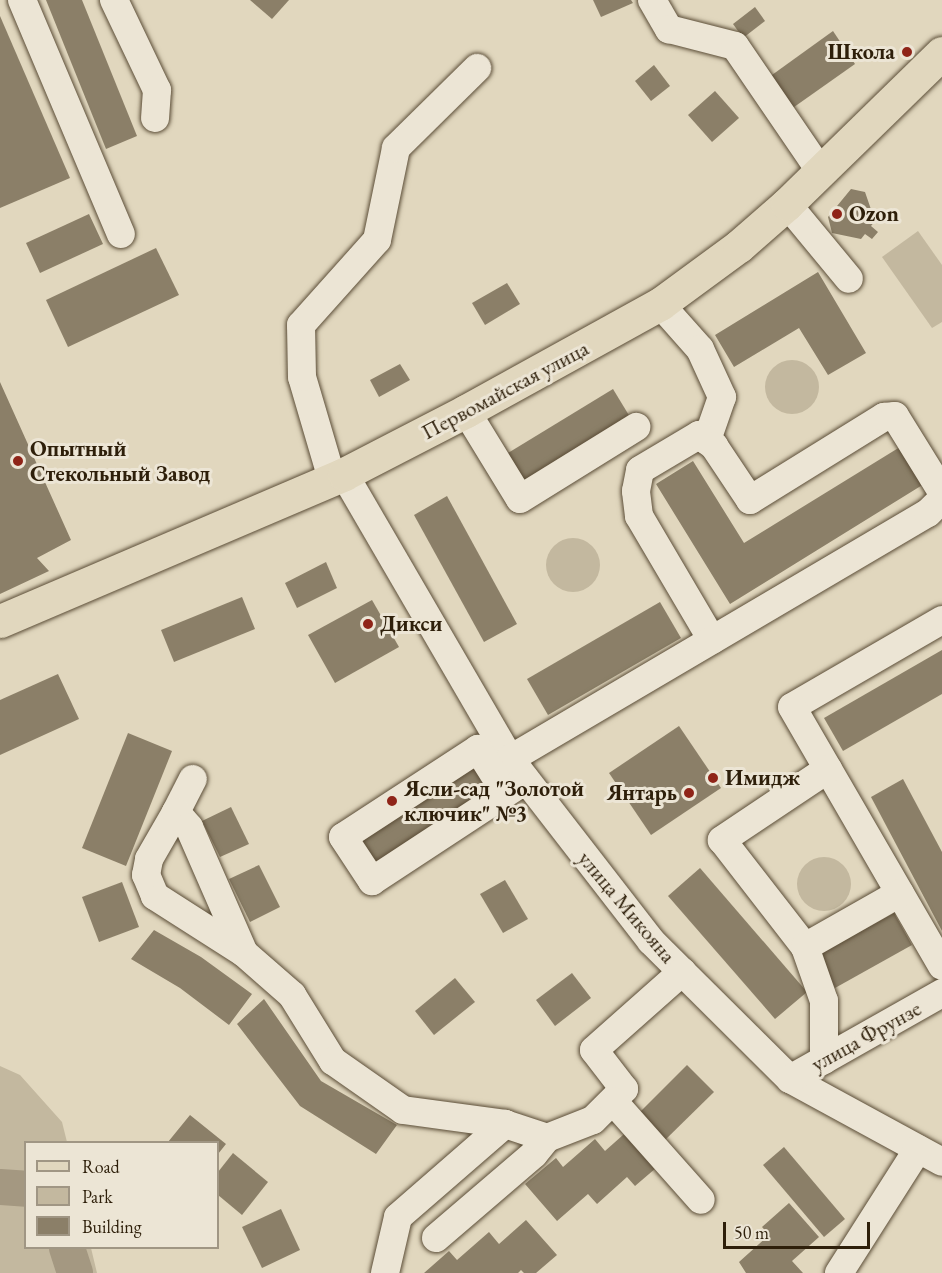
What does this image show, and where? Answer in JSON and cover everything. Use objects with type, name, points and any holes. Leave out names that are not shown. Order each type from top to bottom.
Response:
[{"type":"main road","name":"Первомайская улица","points":[[0,621],[338,477],[466,411],[660,304],[739,246],[787,204],[942,53]]},
{"type":"street","points":[[22,0],[121,234]]},
{"type":"street","points":[[114,0],[157,90],[154,118]]},
{"type":"street","points":[[652,0],[669,29],[735,46],[821,172]]},
{"type":"street","name":"улица Микояна","points":[[477,68],[396,148],[377,240],[301,325],[302,377],[338,477],[514,777],[651,941],[790,1079],[942,1162]]},
{"type":"street","points":[[787,204],[849,279]]},
{"type":"street","points":[[660,304],[700,349],[722,397],[707,441]]},
{"type":"street","points":[[466,411],[520,499],[636,427]]},
{"type":"street","points":[[712,640],[639,516],[636,490],[640,470],[699,435],[714,446],[750,500],[884,417],[895,416],[942,492]]},
{"type":"street","points":[[514,777],[478,749],[343,837],[372,880],[514,777],[712,640],[928,513],[942,500]]},
{"type":"street","points":[[942,620],[792,707],[942,966]]},
{"type":"street","points":[[824,1060],[824,1001],[805,947],[722,840],[828,769]]},
{"type":"street","points":[[193,778],[149,859],[146,875],[155,897],[244,953],[292,995],[333,1061],[403,1110],[505,1124],[547,1138]]},
{"type":"street","points":[[176,812],[189,827],[244,953]]},
{"type":"street","points":[[805,947],[900,893]]},
{"type":"street","points":[[436,1238],[534,1154],[547,1138],[593,1120],[613,1101],[624,1089],[594,1050],[682,972]]},
{"type":"street","name":"улица Фрунзе","points":[[790,1079],[942,993]]},
{"type":"street","points":[[613,1101],[701,1200]]},
{"type":"street","points":[[385,1273],[398,1217],[505,1124]]},
{"type":"street","points":[[840,1273],[918,1149]]},
{"type":"green space","points":[[918,231],[942,265],[942,322],[932,328],[882,257]]},
{"type":"green space","points":[[787,360],[797,360],[807,364],[815,372],[819,387],[815,402],[807,410],[797,414],[787,414],[777,410],[769,402],[765,392],[765,382],[769,372],[777,364]]},
{"type":"green space","points":[[568,538],[578,538],[588,542],[596,550],[600,565],[596,580],[588,588],[578,592],[568,592],[558,588],[550,580],[546,570],[546,560],[550,550],[558,542]]},
{"type":"green space","points":[[819,857],[829,857],[839,861],[847,869],[851,884],[847,899],[839,907],[829,911],[819,911],[809,907],[801,899],[797,889],[797,879],[801,869],[809,861]]},
{"type":"green space","points":[[0,1066],[20,1075],[62,1122],[67,1141],[24,1141],[24,1249],[91,1249],[97,1273],[0,1273]]},
{"type":"building","points":[[46,0],[82,0],[137,136],[106,149]]},
{"type":"building","points":[[250,0],[289,0],[272,19]]},
{"type":"building","points":[[593,0],[631,0],[633,3],[601,17]]},
{"type":"building","points":[[755,7],[765,21],[743,38],[733,24]]},
{"type":"building","points":[[0,16],[70,178],[0,208]]},
{"type":"building","points":[[833,31],[855,64],[787,112],[765,80]]},
{"type":"building","points":[[654,65],[670,86],[651,101],[635,81]]},
{"type":"building","points":[[715,91],[739,118],[712,142],[688,115]]},
{"type":"building","points":[[851,189],[865,192],[875,221],[871,226],[878,232],[872,239],[865,234],[861,239],[832,233],[828,217]]},
{"type":"building","points":[[89,214],[103,244],[40,273],[26,243]]},
{"type":"building","points":[[156,248],[179,295],[68,347],[46,300]]},
{"type":"building","points":[[818,272],[866,353],[828,375],[799,328],[734,367],[715,335]]},
{"type":"building","points":[[507,283],[520,304],[485,325],[472,303]]},
{"type":"building","points":[[400,364],[410,380],[379,397],[370,380]]},
{"type":"building","name":"Опытный Стекольный Завод","points":[[0,382],[71,540],[37,558],[49,571],[0,594]]},
{"type":"building","points":[[613,389],[630,417],[525,481],[508,453]]},
{"type":"building","points":[[900,447],[924,484],[730,604],[656,484],[693,461],[744,543]]},
{"type":"building","points":[[447,496],[517,624],[484,642],[414,515]]},
{"type":"building","points":[[326,562],[337,588],[297,608],[285,583]]},
{"type":"building","points":[[242,597],[255,629],[174,662],[161,630]]},
{"type":"building","points":[[372,600],[399,647],[335,683],[308,635]]},
{"type":"building","points":[[660,602],[681,638],[548,715],[527,679]]},
{"type":"building","points":[[942,650],[942,694],[843,751],[824,718]]},
{"type":"building","points":[[58,674],[79,719],[0,755],[0,700]]},
{"type":"building","points":[[679,726],[721,788],[651,835],[609,773]]},
{"type":"building","points":[[128,733],[172,751],[126,866],[82,848]]},
{"type":"building","points":[[474,764],[492,790],[374,869],[356,842]]},
{"type":"building","points":[[903,779],[942,852],[942,931],[871,797]]},
{"type":"building","points":[[231,807],[249,844],[220,857],[202,821]]},
{"type":"building","points":[[259,865],[280,907],[250,922],[229,879]]},
{"type":"building","points":[[700,868],[807,992],[775,1019],[668,896]]},
{"type":"building","points":[[505,880],[528,919],[503,933],[480,894]]},
{"type":"building","points":[[122,882],[139,927],[99,942],[82,897]]},
{"type":"building","points":[[894,913],[912,945],[835,988],[817,955]]},
{"type":"building","points":[[154,930],[201,957],[252,994],[229,1025],[180,988],[131,959]]},
{"type":"building","points":[[572,973],[591,998],[555,1026],[536,1000]]},
{"type":"building","points":[[455,978],[475,1002],[434,1035],[415,1011]]},
{"type":"building","points":[[264,999],[321,1081],[397,1125],[376,1154],[300,1106],[237,1024]]},
{"type":"building","points":[[687,1065],[714,1092],[663,1142],[637,1115]]},
{"type":"building","points":[[190,1115],[226,1144],[219,1153],[219,1141],[169,1141]]},
{"type":"building","points":[[632,1127],[663,1162],[635,1186],[627,1177],[597,1204],[588,1194],[557,1221],[525,1184],[556,1158],[563,1167],[595,1139],[605,1151]]},
{"type":"building","points":[[784,1147],[845,1219],[824,1237],[763,1165]]},
{"type":"building","points":[[233,1153],[268,1182],[242,1215],[219,1196],[219,1171]]},
{"type":"building","points":[[789,1203],[819,1237],[792,1261],[803,1273],[746,1273],[739,1262],[769,1235],[762,1227]]},
{"type":"building","points":[[281,1209],[300,1250],[262,1268],[242,1227]]},
{"type":"building","points":[[526,1220],[557,1255],[536,1273],[524,1273],[521,1270],[518,1273],[424,1273],[449,1251],[457,1260],[489,1232],[499,1244]]},
{"type":"waterway","points":[[0,1187],[24,1189]]},
{"type":"waterway","points":[[67,1249],[75,1273]]},
{"type":"place","name":"Школа","points":[[907,52]]},
{"type":"place","name":"Ozon","points":[[837,214]]},
{"type":"place","name":"Опытный Стекольный Завод","points":[[18,461]]},
{"type":"place","name":"Дикси","points":[[368,624]]},
{"type":"place","name":"Имидж","points":[[713,778]]},
{"type":"place","name":"Янтарь","points":[[689,793]]},
{"type":"place","name":"Ясли-сад \"Золотой ключик\" №3","points":[[392,801]]}]
